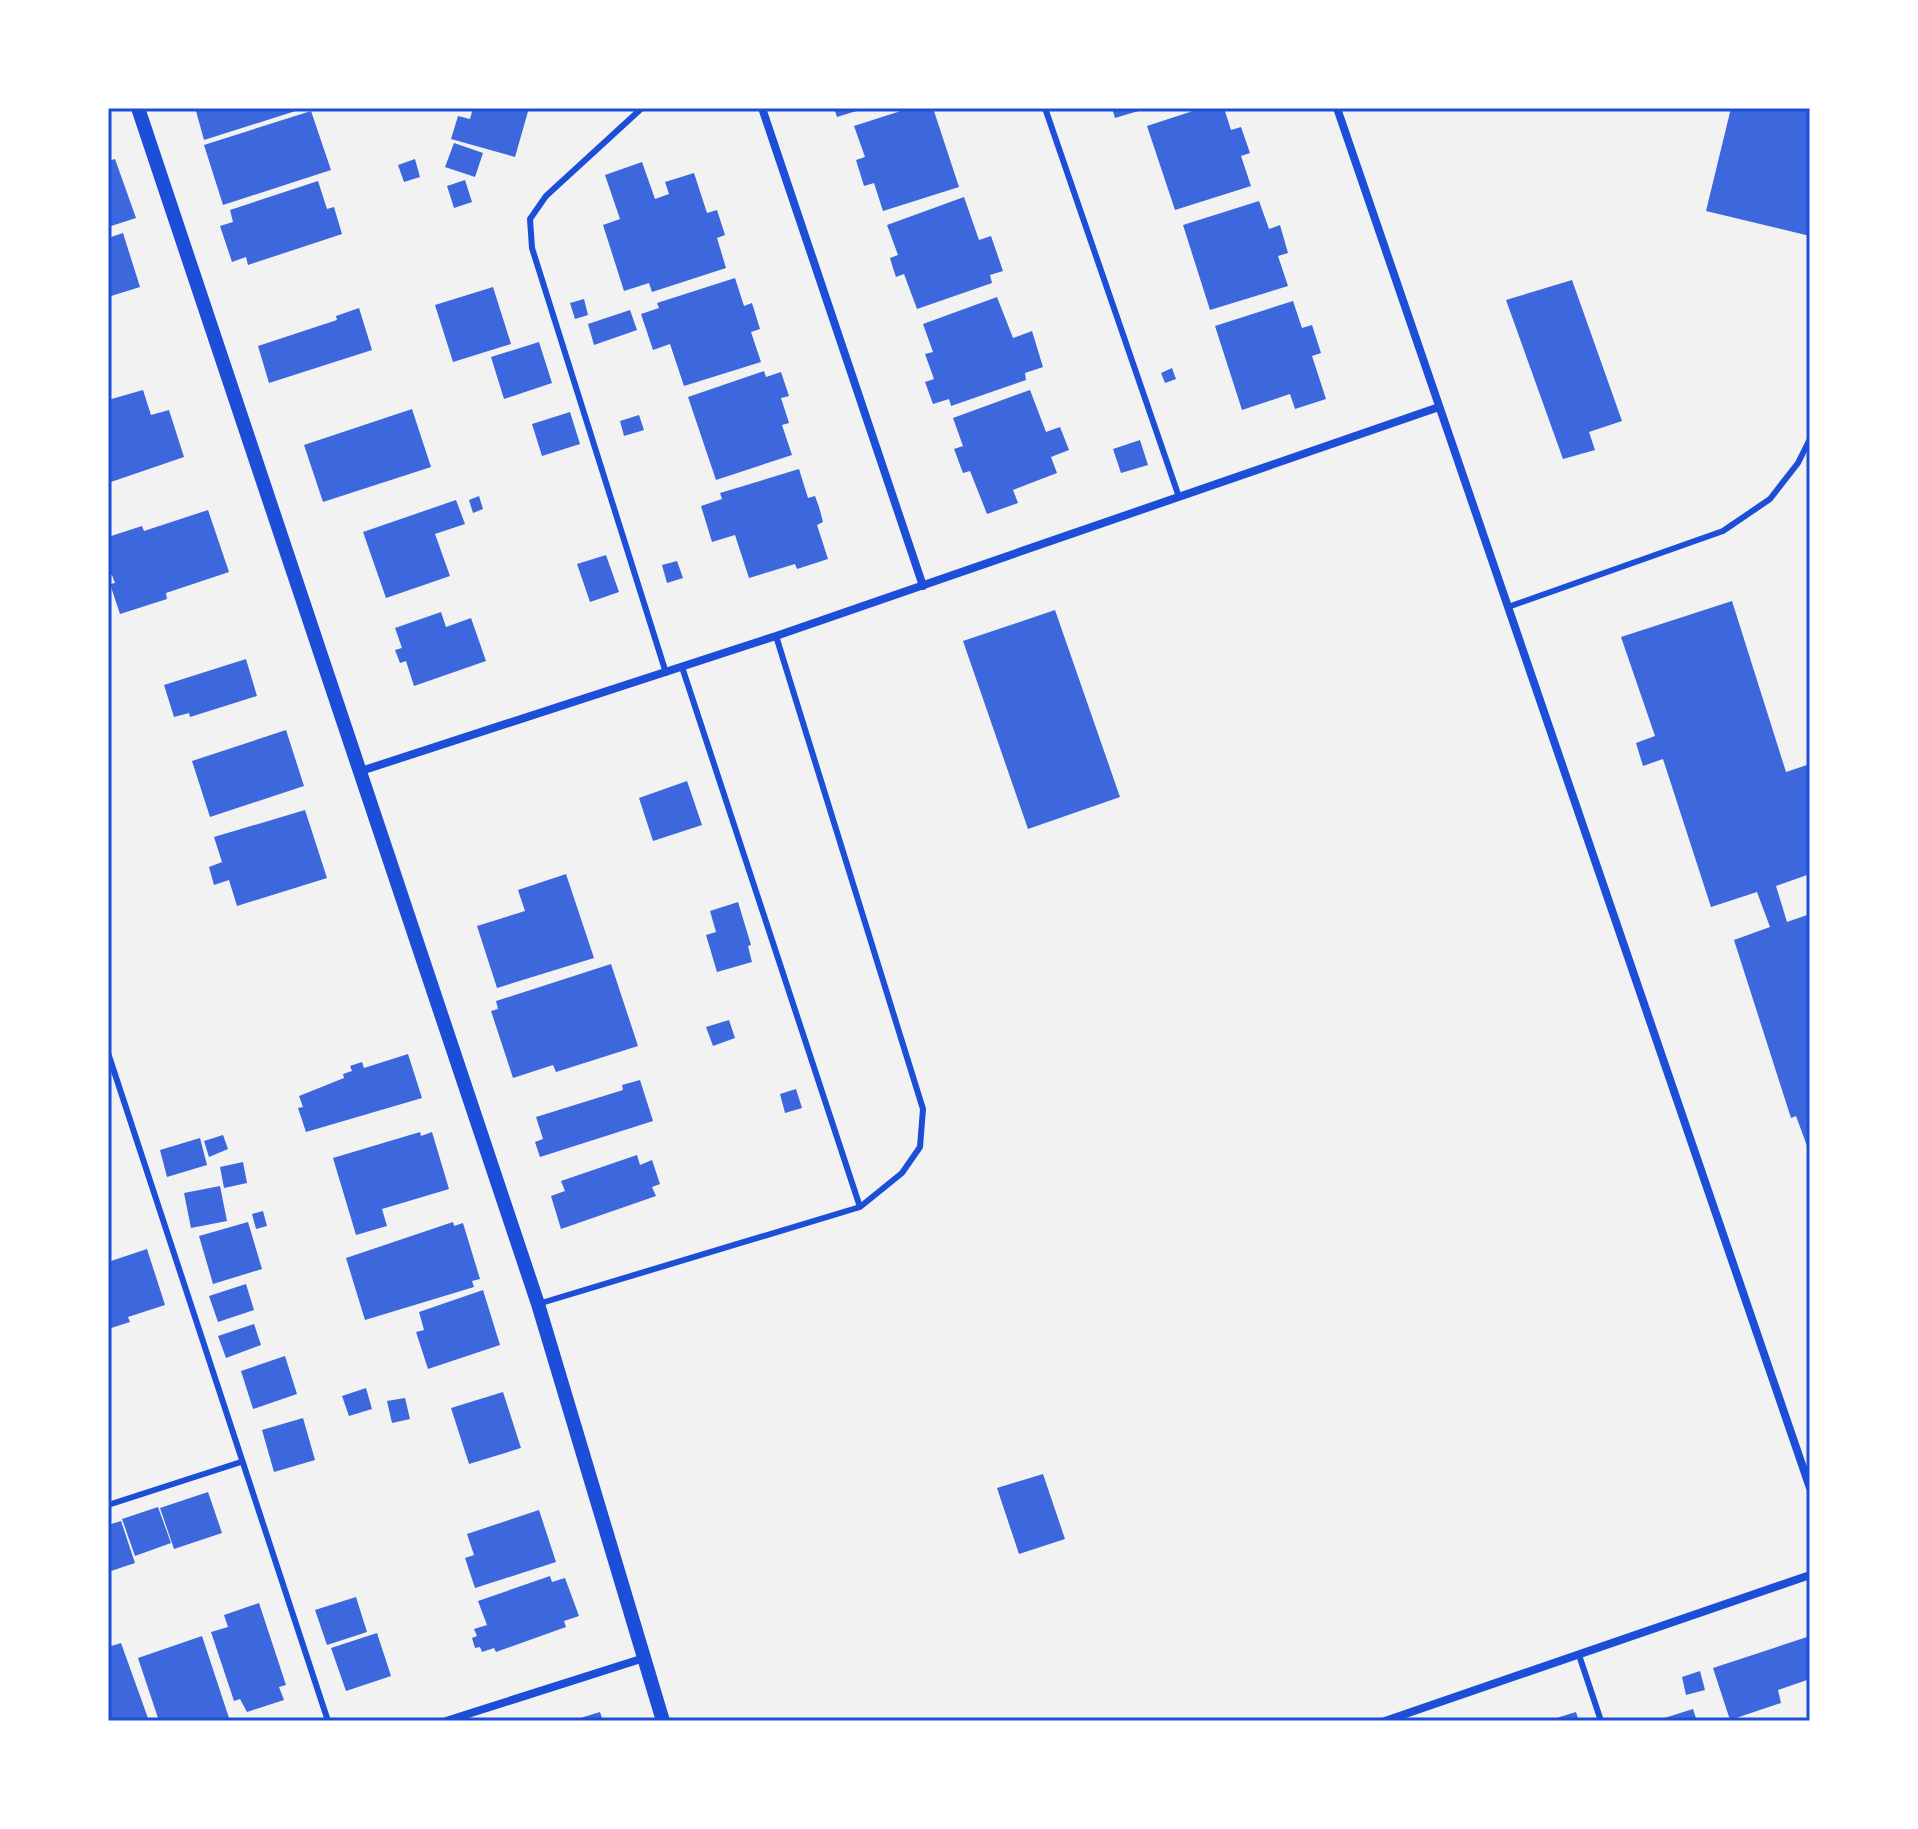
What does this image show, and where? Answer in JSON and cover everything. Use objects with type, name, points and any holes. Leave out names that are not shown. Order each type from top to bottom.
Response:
[{"type":"street","points":[[140,108],[538,1304],[663,1721]]},
{"type":"street","points":[[762,108],[923,586]]},
{"type":"street","points":[[1337,108],[1810,1488]]},
{"type":"street","points":[[361,771],[776,636],[1439,407]]},
{"type":"street","points":[[1385,1721],[1810,1575]]},
{"type":"street","points":[[446,1721],[644,1658]]},
{"type":"lane","points":[[642,108],[546,196],[530,219],[532,248],[666,673]]},
{"type":"lane","points":[[1045,108],[1179,497]]},
{"type":"lane","points":[[1508,607],[1723,531],[1770,499],[1798,463],[1810,439]]},
{"type":"lane","points":[[538,1304],[860,1207],[902,1173],[920,1147],[923,1109],[776,636]]},
{"type":"lane","points":[[682,667],[860,1207]]},
{"type":"lane","points":[[108,1053],[328,1721]]},
{"type":"lane","points":[[108,1505],[241,1462]]},
{"type":"lane","points":[[1579,1655],[1601,1721]]},
{"type":"building","points":[[205,108],[302,109],[204,140],[196,111]]},
{"type":"building","points":[[473,108],[529,108],[515,157],[451,139],[458,116],[470,119]]},
{"type":"building","points":[[834,108],[863,108],[863,109],[837,117]]},
{"type":"building","points":[[910,108],[933,108],[959,187],[883,211],[874,183],[864,186],[856,160],[865,157],[854,126]]},
{"type":"building","points":[[1112,108],[1145,108],[1145,109],[1115,118]]},
{"type":"building","points":[[1202,108],[1224,108],[1231,130],[1241,127],[1250,153],[1241,156],[1251,186],[1175,210],[1147,126]]},
{"type":"building","points":[[1731,108],[1810,108],[1810,236],[1706,211]]},
{"type":"building","points":[[311,111],[331,170],[223,205],[204,145]]},
{"type":"building","points":[[454,143],[483,153],[475,177],[445,167]]},
{"type":"building","points":[[115,159],[136,218],[108,227],[108,161]]},
{"type":"building","points":[[415,159],[420,177],[404,182],[398,165]]},
{"type":"building","points":[[642,162],[655,199],[669,194],[665,182],[694,173],[707,213],[717,210],[725,235],[717,238],[726,268],[652,292],[649,283],[624,291],[603,225],[620,219],[605,175]]},
{"type":"building","points":[[465,180],[472,202],[454,208],[447,186]]},
{"type":"building","points":[[318,181],[327,209],[334,207],[342,234],[248,265],[246,257],[232,262],[220,226],[233,222],[230,210]]},
{"type":"building","points":[[964,197],[979,240],[991,236],[1003,271],[990,275],[992,283],[917,309],[904,274],[896,277],[890,258],[898,255],[887,225]]},
{"type":"building","points":[[1259,201],[1269,229],[1280,225],[1288,253],[1278,256],[1288,286],[1210,310],[1183,225]]},
{"type":"building","points":[[123,233],[140,287],[108,297],[108,238]]},
{"type":"building","points":[[735,278],[744,306],[752,303],[760,329],[751,332],[761,362],[684,386],[670,344],[653,350],[641,314],[659,308],[657,303]]},
{"type":"building","points":[[1572,280],[1622,421],[1589,432],[1595,450],[1563,459],[1506,300]]},
{"type":"building","points":[[493,287],[511,344],[453,362],[435,305]]},
{"type":"building","points":[[997,297],[1013,338],[1032,331],[1043,367],[1025,373],[1026,380],[951,406],[949,399],[933,404],[925,382],[934,379],[925,354],[933,352],[923,324]]},
{"type":"building","points":[[584,299],[588,315],[575,319],[570,303]]},
{"type":"building","points":[[1293,301],[1302,328],[1312,325],[1321,353],[1312,356],[1326,399],[1295,409],[1290,394],[1242,410],[1215,326]]},
{"type":"building","points":[[359,308],[372,350],[269,383],[258,346],[337,320],[336,316]]},
{"type":"building","points":[[630,310],[637,330],[594,345],[588,324]]},
{"type":"building","points":[[539,342],[552,383],[504,399],[491,357]]},
{"type":"building","points":[[1172,368],[1176,379],[1165,383],[1161,373]]},
{"type":"building","points":[[764,371],[766,377],[781,372],[789,396],[781,398],[789,423],[782,425],[792,455],[716,480],[688,397]]},
{"type":"building","points":[[143,390],[151,415],[169,410],[184,457],[108,483],[108,400]]},
{"type":"building","points":[[1030,390],[1046,432],[1060,427],[1069,450],[1051,457],[1057,473],[1013,490],[1018,503],[987,514],[970,471],[963,473],[954,449],[963,446],[953,418]]},
{"type":"building","points":[[412,409],[431,467],[323,502],[304,445]]},
{"type":"building","points":[[570,412],[580,444],[542,456],[532,424]]},
{"type":"building","points":[[639,415],[644,430],[624,436],[620,421]]},
{"type":"building","points":[[1140,440],[1148,465],[1121,473],[1113,449]]},
{"type":"building","points":[[799,469],[808,498],[815,496],[819,507],[823,522],[817,525],[828,559],[797,569],[795,564],[749,578],[735,535],[712,542],[701,506],[722,499],[720,493]]},
{"type":"building","points":[[479,496],[483,509],[473,513],[469,500]]},
{"type":"building","points":[[456,500],[465,524],[435,534],[450,576],[386,598],[363,532]]},
{"type":"building","points":[[208,510],[229,572],[166,593],[167,599],[120,614],[110,584],[115,583],[112,575],[108,576],[108,537],[142,526],[144,531]]},
{"type":"building","points":[[606,555],[619,592],[590,602],[577,564]]},
{"type":"building","points":[[677,561],[683,578],[667,583],[662,565]]},
{"type":"building","points":[[1732,601],[1786,772],[1810,764],[1810,874],[1776,886],[1787,922],[1810,914],[1810,1154],[1796,1116],[1791,1118],[1734,940],[1770,927],[1757,892],[1711,907],[1663,759],[1643,766],[1636,743],[1655,736],[1621,637]]},
{"type":"building","points":[[1055,610],[1120,797],[1028,829],[963,641]]},
{"type":"building","points":[[441,612],[446,627],[471,618],[486,661],[414,686],[406,661],[400,663],[395,650],[402,648],[395,628]]},
{"type":"building","points":[[246,659],[257,696],[190,717],[189,713],[174,717],[164,685]]},
{"type":"building","points":[[286,730],[304,786],[210,817],[192,761]]},
{"type":"building","points":[[687,781],[702,825],[653,841],[639,798]]},
{"type":"building","points":[[305,810],[327,878],[237,906],[229,880],[214,885],[209,867],[222,862],[214,837]]},
{"type":"building","points":[[566,874],[594,958],[497,988],[477,926],[525,911],[518,890]]},
{"type":"building","points":[[738,902],[751,945],[748,946],[752,962],[717,972],[706,935],[716,932],[710,911]]},
{"type":"building","points":[[611,964],[638,1046],[556,1072],[553,1065],[513,1078],[491,1011],[498,1009],[496,1001]]},
{"type":"building","points":[[729,1020],[735,1038],[713,1046],[706,1027]]},
{"type":"building","points":[[408,1054],[422,1098],[306,1132],[298,1108],[303,1107],[299,1096],[344,1078],[343,1074],[352,1071],[350,1066],[362,1062],[364,1068]]},
{"type":"building","points":[[640,1080],[653,1121],[540,1157],[535,1142],[543,1139],[536,1117],[623,1090],[622,1085]]},
{"type":"building","points":[[796,1089],[802,1108],[785,1113],[780,1094]]},
{"type":"building","points":[[420,1132],[421,1136],[432,1132],[449,1189],[382,1209],[387,1226],[356,1235],[333,1158]]},
{"type":"building","points":[[223,1135],[228,1149],[209,1157],[204,1141]]},
{"type":"building","points":[[200,1138],[207,1165],[167,1177],[160,1150]]},
{"type":"building","points":[[637,1155],[640,1165],[652,1160],[660,1184],[652,1187],[656,1196],[561,1229],[551,1196],[565,1191],[561,1181]]},
{"type":"building","points":[[243,1162],[247,1183],[224,1188],[220,1167]]},
{"type":"building","points":[[220,1186],[227,1221],[191,1228],[184,1193]]},
{"type":"building","points":[[263,1211],[267,1226],[256,1229],[252,1214]]},
{"type":"building","points":[[248,1222],[262,1269],[213,1284],[199,1236]]},
{"type":"building","points":[[453,1222],[454,1226],[463,1223],[480,1279],[472,1281],[474,1287],[365,1320],[346,1258]]},
{"type":"building","points":[[147,1249],[165,1305],[128,1317],[130,1322],[108,1329],[108,1262]]},
{"type":"building","points":[[246,1284],[254,1310],[218,1322],[209,1296]]},
{"type":"building","points":[[483,1290],[500,1345],[428,1369],[416,1332],[424,1330],[419,1312]]},
{"type":"building","points":[[254,1324],[261,1345],[226,1358],[218,1336]]},
{"type":"building","points":[[285,1356],[297,1394],[253,1409],[241,1371]]},
{"type":"building","points":[[366,1388],[372,1409],[349,1416],[342,1396]]},
{"type":"building","points":[[503,1392],[521,1448],[469,1464],[451,1408]]},
{"type":"building","points":[[405,1398],[410,1419],[392,1423],[387,1401]]},
{"type":"building","points":[[303,1418],[315,1460],[274,1472],[262,1430]]},
{"type":"building","points":[[1043,1474],[1065,1539],[1019,1554],[997,1488]]},
{"type":"building","points":[[208,1492],[222,1533],[174,1549],[160,1508]]},
{"type":"building","points":[[158,1507],[171,1543],[135,1556],[122,1519]]},
{"type":"building","points":[[539,1510],[556,1562],[475,1588],[465,1558],[474,1555],[467,1534]]},
{"type":"building","points":[[121,1521],[135,1563],[108,1572],[108,1525]]},
{"type":"building","points":[[550,1576],[552,1582],[565,1578],[579,1616],[564,1621],[566,1627],[496,1652],[494,1648],[482,1652],[480,1647],[475,1648],[472,1638],[477,1636],[474,1629],[487,1625],[478,1601]]},
{"type":"building","points":[[356,1597],[367,1632],[327,1645],[315,1610]]},
{"type":"building","points":[[259,1603],[286,1685],[279,1687],[284,1700],[247,1712],[240,1699],[234,1701],[211,1632],[228,1627],[224,1615]]},
{"type":"building","points":[[377,1633],[391,1676],[346,1691],[331,1648]]},
{"type":"building","points":[[202,1636],[230,1721],[159,1721],[138,1658]]},
{"type":"building","points":[[1807,1637],[1810,1641],[1810,1679],[1778,1690],[1781,1703],[1730,1720],[1713,1668]]},
{"type":"building","points":[[121,1643],[149,1721],[108,1721],[108,1647]]},
{"type":"building","points":[[1700,1671],[1705,1690],[1686,1695],[1682,1677]]},
{"type":"building","points":[[1693,1709],[1697,1721],[1658,1721],[1658,1720]]},
{"type":"building","points":[[600,1712],[603,1721],[574,1721],[574,1720]]},
{"type":"building","points":[[1576,1712],[1579,1721],[1550,1721],[1550,1720]]}]
